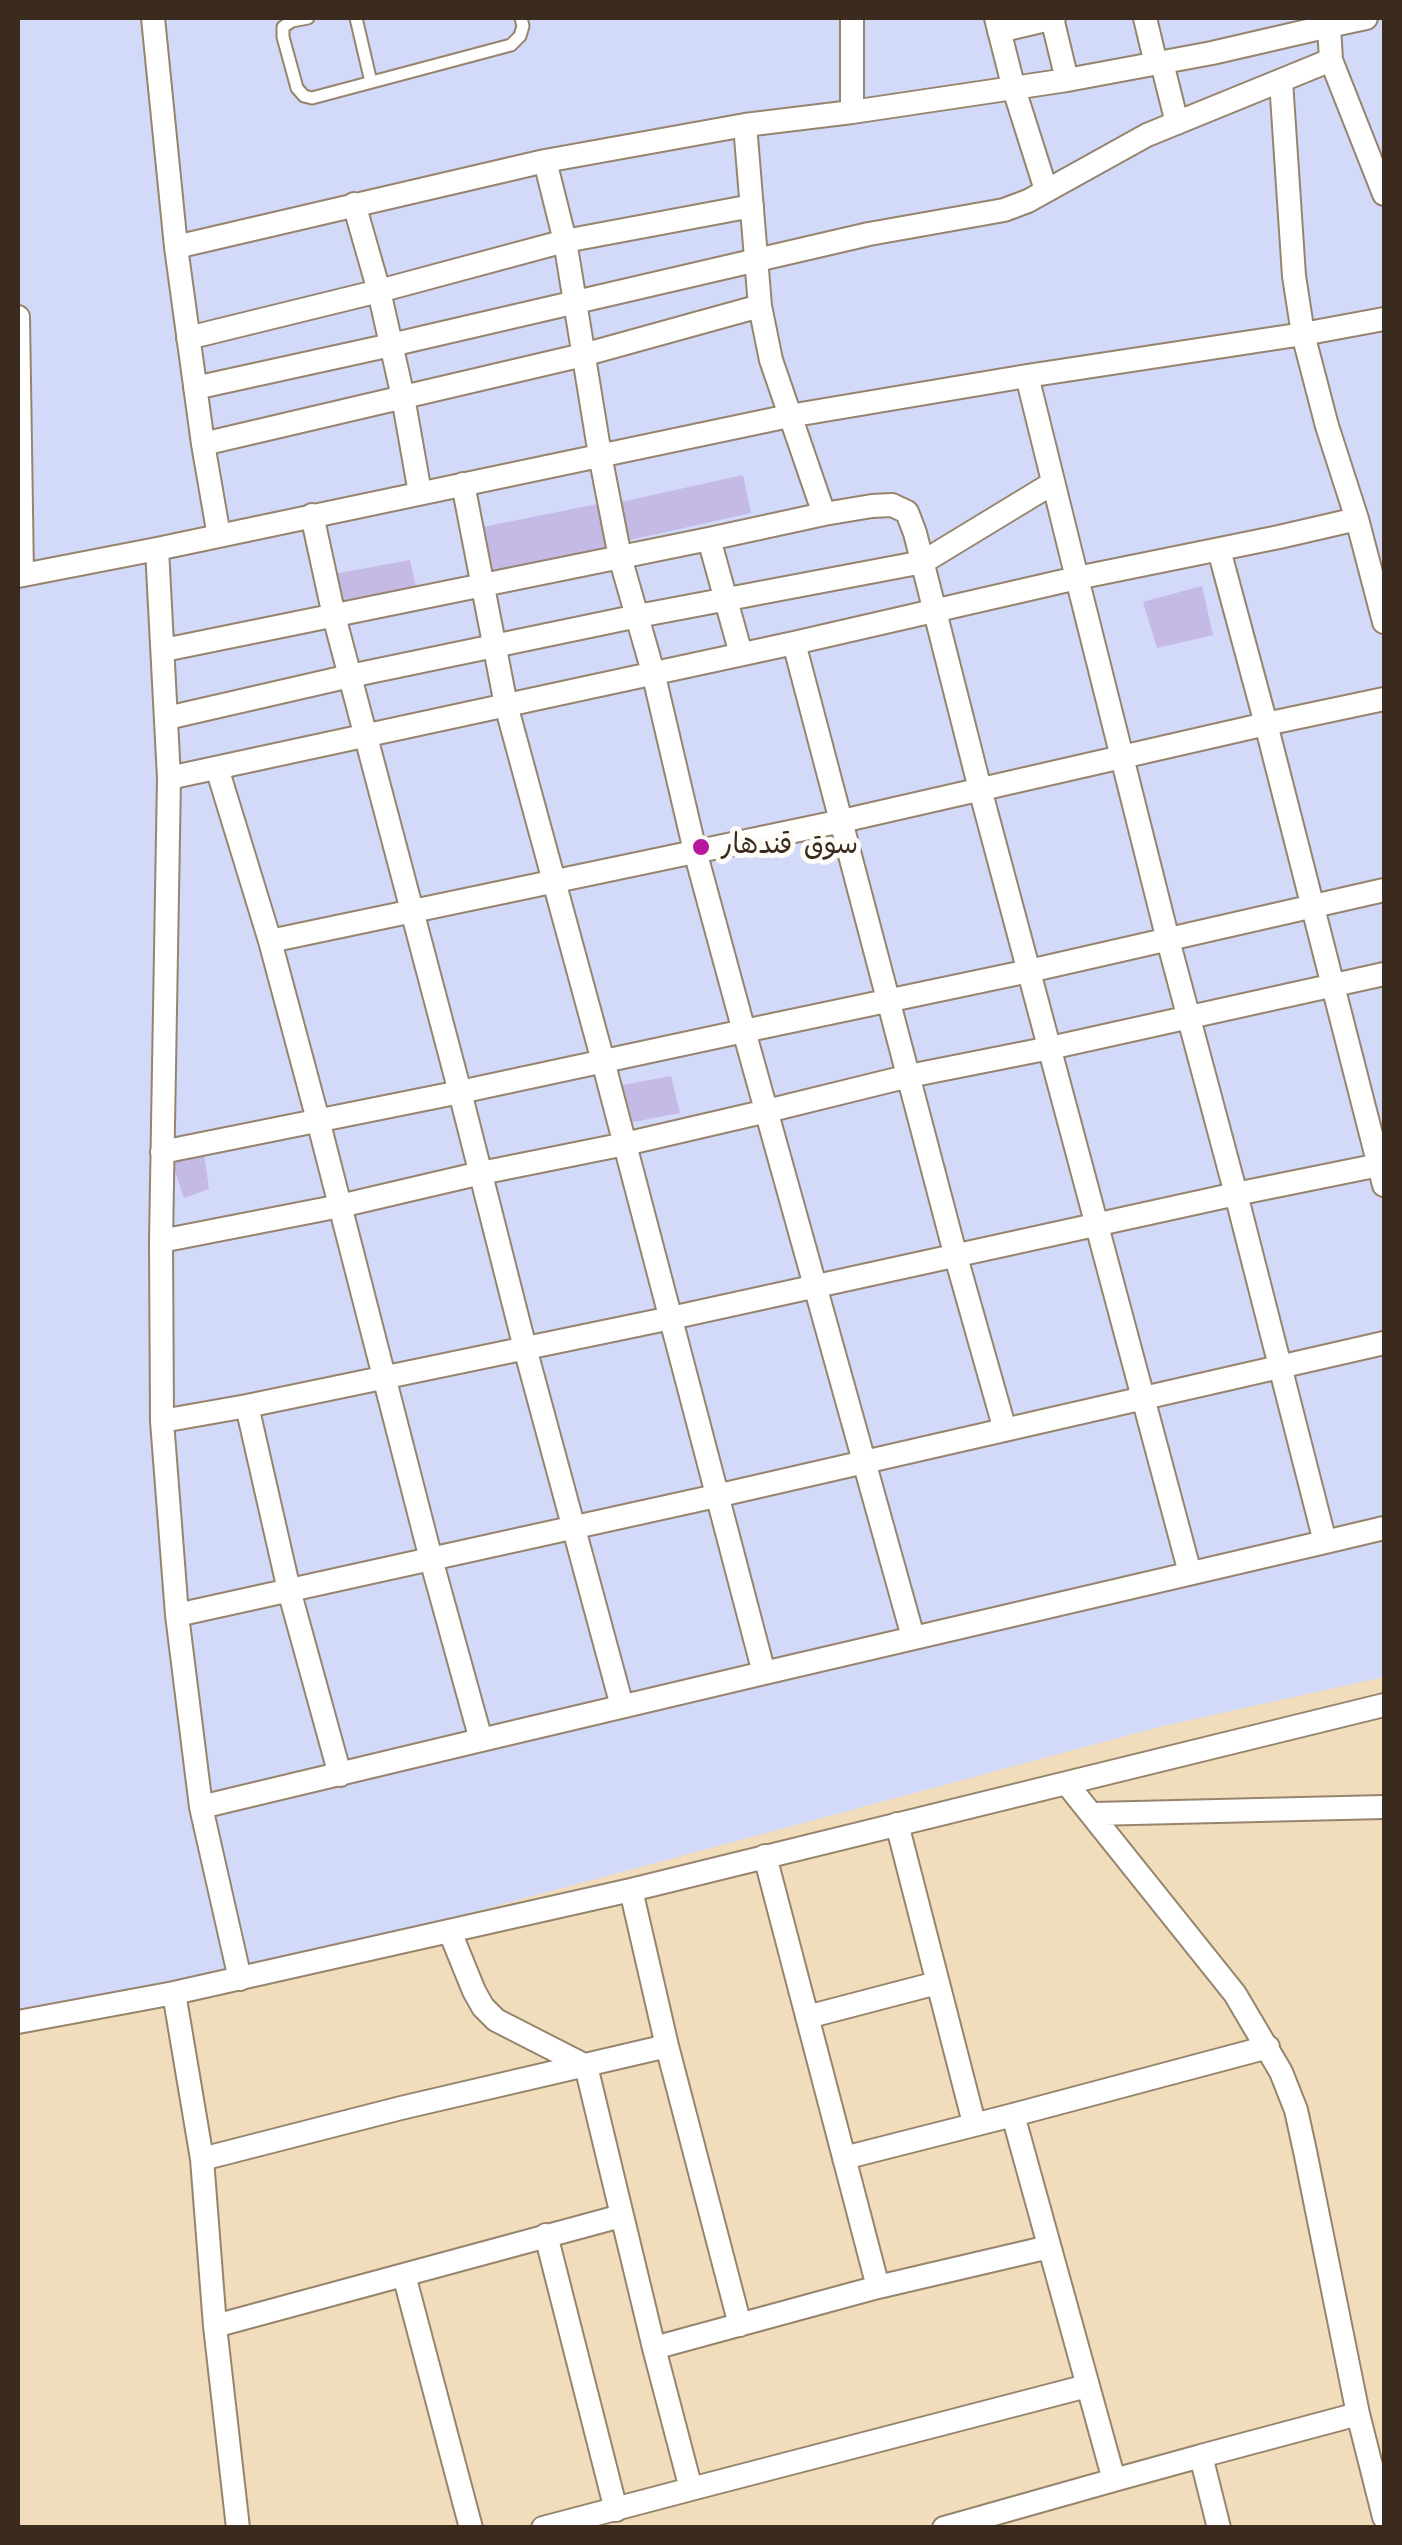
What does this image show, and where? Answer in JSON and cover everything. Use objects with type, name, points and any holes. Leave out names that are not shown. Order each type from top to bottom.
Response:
[{"type":"street","points":[[153,18],[176,247],[218,536]]},
{"type":"street","points":[[852,18],[852,112]]},
{"type":"street","points":[[1046,190],[997,24],[1053,18],[1067,80]]},
{"type":"street","points":[[1145,18],[1177,124]]},
{"type":"street","points":[[176,247],[545,161],[745,124],[1014,90],[1159,63],[1265,29],[1328,26],[1366,18]]},
{"type":"street","points":[[1328,26],[1331,60],[1384,194]]},
{"type":"street","points":[[195,388],[869,234],[1004,210],[1028,202],[1147,135],[1331,60]]},
{"type":"street","points":[[1280,80],[1294,276],[1304,334],[1384,622]]},
{"type":"street","points":[[745,124],[760,306],[788,416],[824,514]]},
{"type":"street","points":[[545,161],[565,240],[620,557],[653,672],[695,851],[913,1637]]},
{"type":"street","points":[[354,204],[403,397],[420,493]]},
{"type":"street","points":[[188,338],[379,292],[565,240],[752,206]]},
{"type":"street","points":[[202,444],[583,355],[760,306]]},
{"type":"street","points":[[18,317],[20,576],[788,416],[1384,319]]},
{"type":"street","points":[[1027,376],[1168,940],[1325,1542]]},
{"type":"street","points":[[166,718],[638,616],[923,562],[1053,483]]},
{"type":"street","points":[[463,484],[506,705],[764,1673]]},
{"type":"street","points":[[164,650],[824,514],[892,505],[907,512],[1190,1573]]},
{"type":"street","points":[[312,515],[334,616],[622,1706]]},
{"type":"street","points":[[169,778],[1356,519]]},
{"type":"street","points":[[709,540],[741,654]]},
{"type":"street","points":[[157,549],[169,778],[162,1421],[177,1614],[201,1807],[240,1979]]},
{"type":"street","points":[[162,1421],[671,1318],[1236,1194],[1383,1172],[1219,550]]},
{"type":"street","points":[[794,643],[956,1257],[1006,1430]]},
{"type":"street","points":[[270,941],[842,821],[1384,699]]},
{"type":"street","points":[[217,768],[270,941],[481,1740]]},
{"type":"street","points":[[162,1152],[1029,971],[1384,890]]},
{"type":"street","points":[[161,1241],[625,1144],[909,1076],[1384,974]]},
{"type":"street","points":[[177,1614],[1384,1344]]},
{"type":"street","points":[[246,1406],[289,1590],[340,1775]]},
{"type":"street","points":[[201,1807],[1384,1528]]},
{"type":"street","points":[[18,2022],[240,1979],[631,1890],[1384,1705]]},
{"type":"street","points":[[1067,1784],[1236,1994],[1282,2072],[1296,2110],[1358,2414],[1384,2517]]},
{"type":"street","points":[[1093,1814],[1384,1807]]},
{"type":"street","points":[[897,1824],[974,2124]]},
{"type":"street","points":[[764,1856],[878,2287]]},
{"type":"street","points":[[631,1890],[740,2326]]},
{"type":"street","points":[[450,1932],[474,1991],[496,2020],[586,2066],[691,2489]]},
{"type":"street","points":[[807,2017],[938,1984]]},
{"type":"street","points":[[174,1993],[202,2159],[215,2326],[238,2528]]},
{"type":"street","points":[[202,2159],[667,2046]]},
{"type":"street","points":[[844,2158],[1268,2047]]},
{"type":"street","points":[[1013,2115],[1114,2480]]},
{"type":"street","points":[[215,2326],[622,2216]]},
{"type":"street","points":[[546,2234],[616,2510]]},
{"type":"street","points":[[654,2348],[878,2287],[1049,2247]]},
{"type":"street","points":[[404,2274],[470,2528]]},
{"type":"street","points":[[543,2528],[1087,2386]]},
{"type":"street","points":[[944,2528],[1358,2414]]},
{"type":"street","points":[[1201,2456],[1218,2528]]},
{"type":"lane","points":[[308,18],[282,27],[298,88],[304,96],[312,98],[511,45],[520,36],[522,18]]},
{"type":"lane","points":[[356,18],[371,82]]},
{"type":"shaded area","name":"سوق قندهار","points":[[18,18],[1384,18],[1384,1677],[1159,1727],[18,2035]]},
{"type":"building","points":[[743,475],[751,513],[630,540],[621,502]]},
{"type":"building","points":[[597,504],[606,550],[487,574],[478,528]]},
{"type":"building","points":[[410,560],[416,587],[339,602],[334,574]]},
{"type":"building","points":[[1202,586],[1213,635],[1157,648],[1143,602]]},
{"type":"building","points":[[671,1076],[680,1113],[628,1123],[622,1085]]},
{"type":"building","points":[[204,1153],[209,1189],[184,1198],[171,1160]]},
{"type":"place","name":"سوق قندهار","points":[[701,847]]}]
